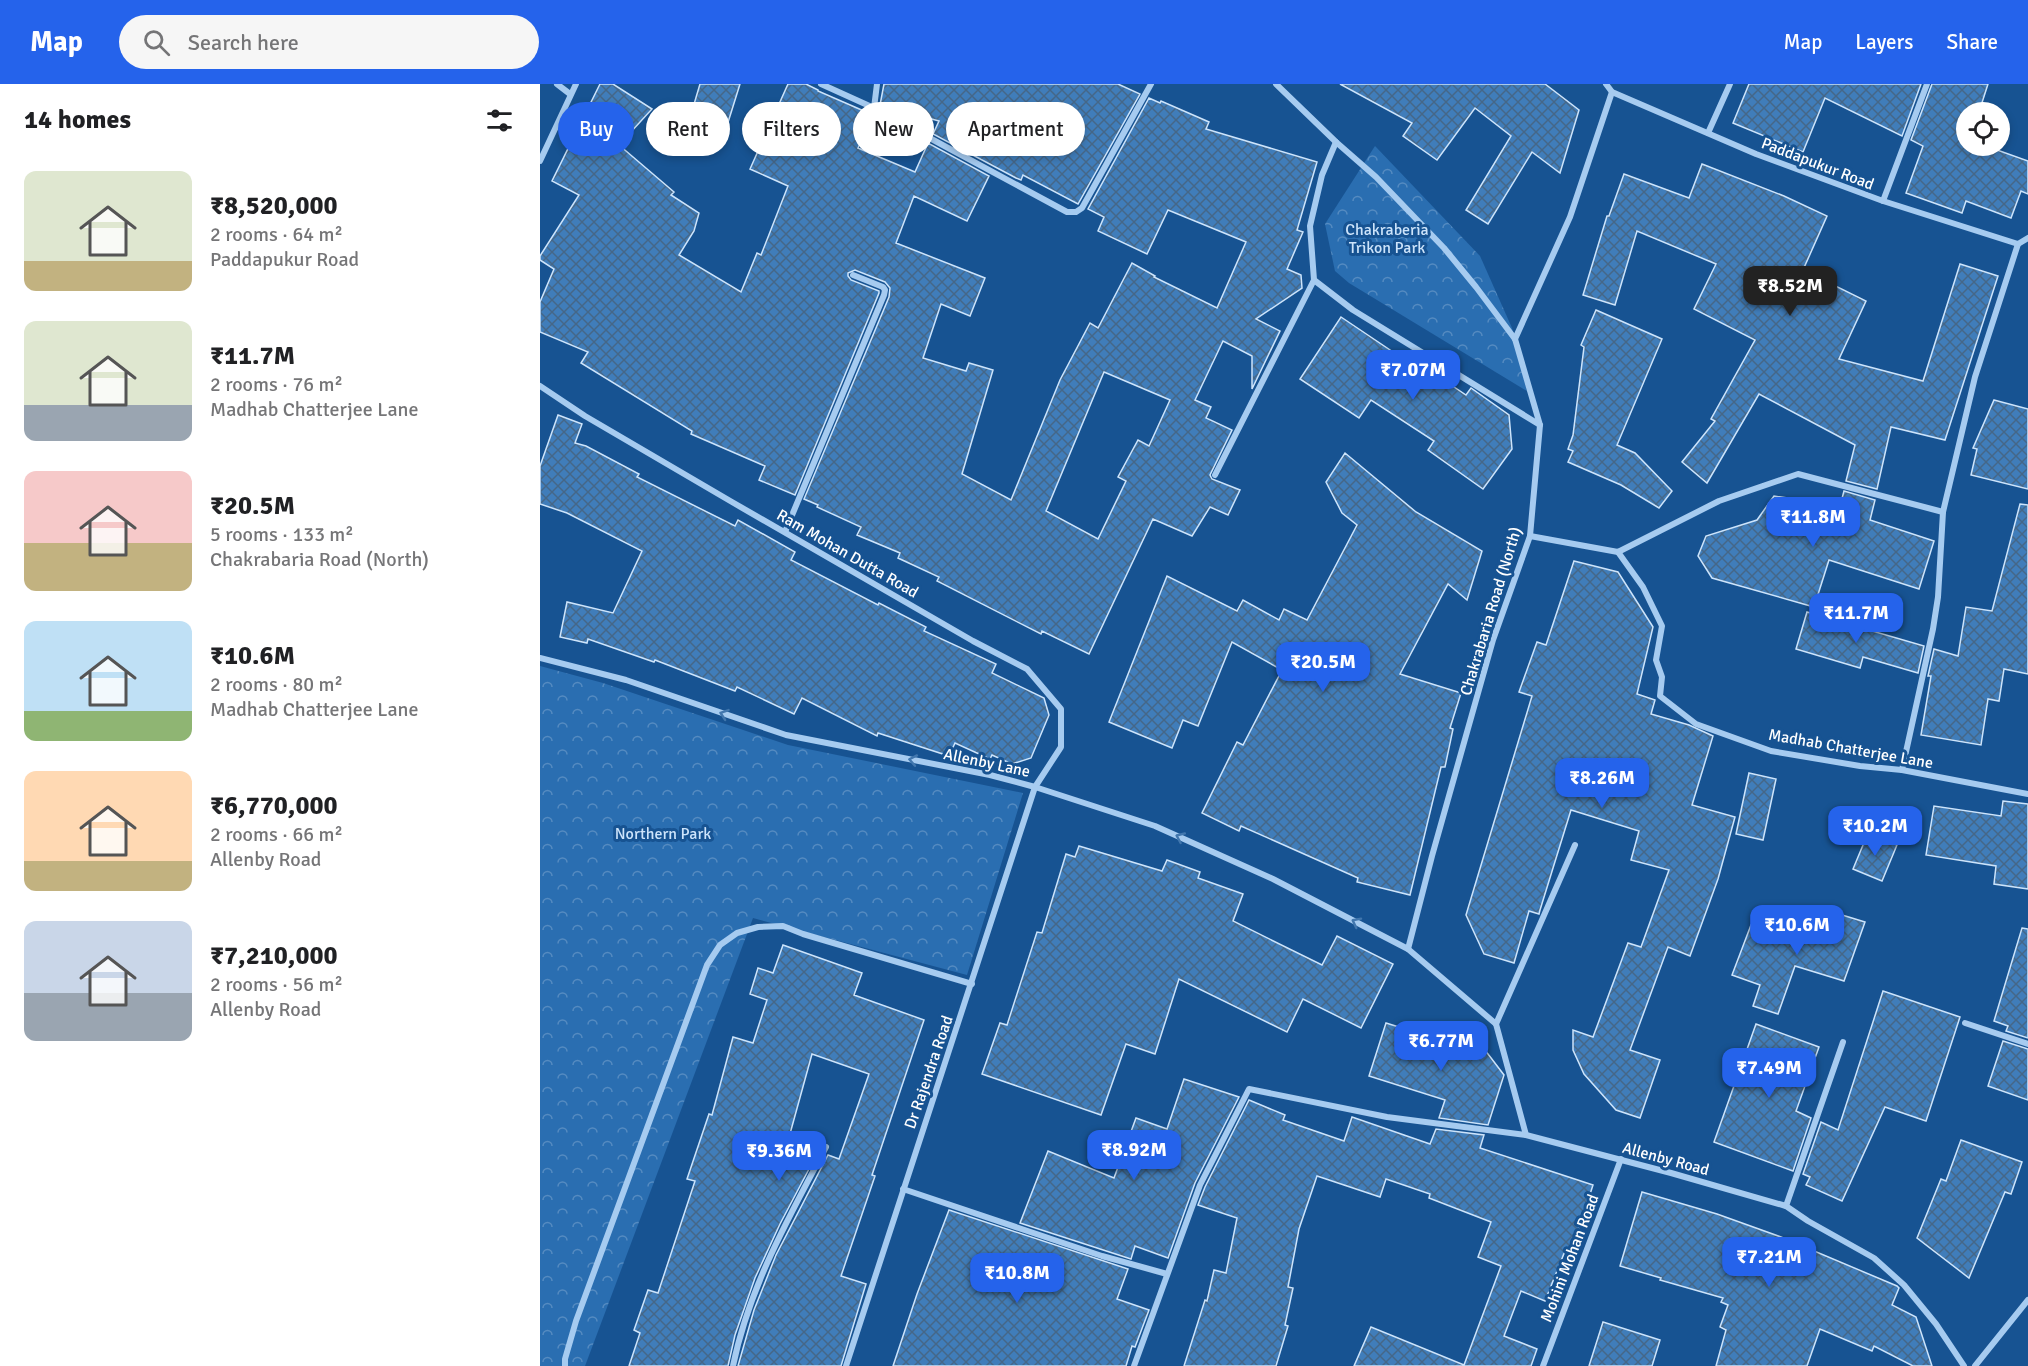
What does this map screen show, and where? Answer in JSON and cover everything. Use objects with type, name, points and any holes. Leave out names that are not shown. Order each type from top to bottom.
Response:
[{"type":"street","points":[[557,84],[570,94]]},
{"type":"street","points":[[540,161],[576,84]]},
{"type":"street","points":[[821,84],[861,102]]},
{"type":"street","points":[[875,102],[878,84]]},
{"type":"street","points":[[934,140],[1067,212],[1076,212],[1082,208],[1150,84]]},
{"type":"street","name":"Chakrabaria Road (North)","points":[[1276,84],[1376,177],[1444,248],[1515,339],[1540,425],[1530,536],[1493,640],[1408,949]]},
{"type":"street","points":[[1515,339],[1570,217],[1612,92],[1606,84]]},
{"type":"street","points":[[1708,133],[1730,84]]},
{"type":"street","points":[[1882,201],[1927,84]]},
{"type":"street","name":"Paddapukur Road","points":[[1612,92],[1756,154],[1882,201],[2018,244]]},
{"type":"street","points":[[1215,475],[1314,280],[1310,226],[1322,175],[1336,142]]},
{"type":"street","points":[[1902,770],[1933,629],[1938,597],[1943,512],[1975,377],[2018,244],[2028,238]]},
{"type":"street","points":[[785,532],[884,295],[883,287],[853,275]]},
{"type":"street","points":[[1314,280],[1353,310],[1540,425]]},
{"type":"street","name":"Ram Mohan Dutta Road","points":[[540,386],[585,416],[973,641],[1027,669],[1061,709],[1061,747],[1035,787]]},
{"type":"street","points":[[1530,536],[1618,552],[1719,501],[1798,474],[1943,512]]},
{"type":"street","name":"Madhab Chatterjee Lane","points":[[1618,552],[1643,587],[1662,626],[1656,660],[1662,677],[1660,696],[1696,724],[1772,751],[1860,766],[1902,770],[2028,794]]},
{"type":"street","name":"Allenby Lane","points":[[540,658],[626,680],[786,735],[990,775],[1035,787],[1155,826],[1273,879],[1408,949]]},
{"type":"street","name":"Dr Rajendra Road","points":[[846,1366],[1035,787]]},
{"type":"street","points":[[1496,1024],[1575,845]]},
{"type":"street","points":[[566,1366],[565,1359],[584,1298],[707,965],[720,945],[737,933],[758,927],[783,926],[972,984]]},
{"type":"street","points":[[1408,949],[1496,1024],[1526,1135]]},
{"type":"street","points":[[1965,1023],[2028,1044]]},
{"type":"street","points":[[1786,1206],[1843,1042]]},
{"type":"street","name":"Allenby Road","points":[[1167,1274],[1200,1185],[1250,1089],[1387,1117],[1526,1135],[1621,1159],[1786,1206],[1874,1258],[1904,1285],[1936,1324],[1964,1366]]},
{"type":"street","points":[[733,1366],[739,1337],[758,1282],[784,1226],[826,1147]]},
{"type":"street","name":"Mohini Mohan Road","points":[[1543,1366],[1621,1159]]},
{"type":"street","points":[[903,1189],[1102,1256],[1167,1274],[1134,1366]]},
{"type":"street","points":[[1975,1366],[2028,1300]]},
{"type":"green space","name":"Chakraberia Trikon Park","points":[[1375,146],[1480,256],[1512,328],[1527,391],[1349,283],[1335,271],[1325,224]]},
{"type":"green space","name":"Northern Park","points":[[540,666],[603,683],[788,745],[1023,793],[967,975],[753,918],[585,1366],[540,1366]]},
{"type":"building","points":[[600,84],[613,84],[646,105],[646,116],[634,129],[634,102],[591,102]]},
{"type":"building","points":[[700,84],[740,84],[730,116],[730,102],[695,102]]},
{"type":"building","points":[[788,84],[806,84],[853,106],[853,156],[877,156],[915,172],[922,156],[934,156],[934,146],[946,153],[946,156],[952,156],[989,176],[967,221],[914,196],[896,243],[985,278],[970,316],[941,304],[923,358],[966,371],[969,363],[993,370],[962,474],[1011,500],[1060,380],[1090,323],[1098,328],[1132,263],[1154,277],[1217,308],[1246,242],[1168,210],[1147,254],[1098,231],[1104,217],[1088,209],[1149,98],[1209,122],[1206,129],[1317,162],[1297,230],[1303,232],[1287,269],[1301,275],[1302,288],[1256,319],[1280,331],[1252,389],[1252,356],[1223,341],[1195,400],[1211,407],[1206,418],[1232,430],[1210,475],[1212,479],[1240,490],[1228,515],[1210,507],[1192,536],[1153,519],[1089,654],[1042,631],[1041,634],[937,581],[939,577],[898,558],[900,553],[857,535],[861,527],[804,499],[889,297],[890,288],[885,282],[855,270],[848,273],[851,280],[879,291],[879,293],[795,495],[759,480],[765,466],[691,434],[692,431],[581,363],[588,352],[540,332],[540,302],[554,269],[540,260],[540,256],[579,195],[552,181],[564,156],[632,156],[674,192],[671,195],[699,213],[694,231],[679,255],[741,292],[757,253],[761,255],[788,186],[750,169],[756,156],[841,156],[841,102],[780,102]],"holes":[[[1104,372],[1170,400],[1149,446],[1138,440],[1118,477],[1126,481],[1098,539],[1046,511]]]},
{"type":"building","points":[[884,84],[1118,84],[1140,94],[1078,204],[1023,175],[1021,180],[974,156],[1085,156],[1085,102],[946,102],[946,141],[934,135],[939,121],[934,120],[934,102],[881,102]]},
{"type":"building","points":[[1340,84],[1545,84],[1579,110],[1560,173],[1532,152],[1488,224],[1466,210],[1511,136],[1475,108],[1437,160],[1403,136],[1412,123]]},
{"type":"building","points":[[1749,84],[1921,84],[1902,136],[1825,98],[1803,152],[1733,123]]},
{"type":"building","points":[[1932,84],[1988,84],[1982,102],[1956,102],[1956,156],[2010,155],[2028,161],[2028,194],[2021,191],[2011,218],[1966,201],[1962,213],[1906,193],[1923,146],[1911,140]]},
{"type":"building","points":[[1702,164],[1784,196],[1827,216],[1803,270],[1866,301],[1839,359],[1923,381],[1960,264],[1998,276],[1945,440],[1891,427],[1877,489],[1846,481],[1855,445],[1759,394],[1707,483],[1682,462],[1715,421],[1711,419],[1755,340],[1694,309],[1716,264],[1637,231],[1615,305],[1583,295],[1607,216],[1609,216],[1624,174],[1689,198]]},
{"type":"building","points":[[1596,310],[1662,339],[1617,445],[1635,453],[1672,491],[1659,508],[1621,485],[1568,462],[1573,451],[1568,449],[1573,435],[1584,347],[1581,345]]},
{"type":"building","points":[[1341,317],[1411,364],[1414,360],[1466,395],[1471,388],[1509,415],[1512,449],[1483,489],[1428,450],[1434,441],[1371,400],[1359,418],[1300,379]]},
{"type":"building","points":[[1994,400],[2028,409],[2028,489],[1971,475],[1977,449],[1973,448]]},
{"type":"building","points":[[558,415],[582,424],[575,443],[586,446],[639,474],[637,477],[735,526],[738,520],[795,552],[791,560],[926,627],[924,631],[996,664],[992,673],[1044,698],[1049,715],[1031,758],[1012,764],[992,755],[990,759],[955,743],[949,756],[878,733],[877,736],[802,698],[794,714],[737,687],[735,691],[655,660],[654,662],[588,639],[587,643],[560,637],[567,602],[613,613],[642,551],[567,513],[540,504],[540,466]]},
{"type":"building","points":[[1345,453],[1416,512],[1482,551],[1467,600],[1448,584],[1400,674],[1461,693],[1450,728],[1453,729],[1445,767],[1441,767],[1410,895],[1357,882],[1358,878],[1241,826],[1239,831],[1202,813],[1237,742],[1243,745],[1282,670],[1232,642],[1198,726],[1183,720],[1172,748],[1109,722],[1167,576],[1237,611],[1243,600],[1279,620],[1284,609],[1307,620],[1357,525],[1342,513],[1326,482]]},
{"type":"building","points":[[1844,491],[1875,500],[1870,520],[1934,541],[1919,589],[1829,560],[1814,607],[1712,578],[1698,556],[1706,536],[1757,520],[1774,496],[1840,506]]},
{"type":"building","points":[[2020,504],[2028,505],[2028,674],[2004,669],[1999,701],[1988,699],[1981,745],[1921,735],[1931,676],[1928,676],[1934,649],[1958,656],[1966,607],[1992,611]]},
{"type":"building","points":[[1574,561],[1618,572],[1653,627],[1637,694],[1655,700],[1651,714],[1689,725],[1713,736],[1692,805],[1735,817],[1718,879],[1690,956],[1668,947],[1630,1050],[1660,1060],[1640,1118],[1616,1110],[1584,1074],[1573,1050],[1573,1030],[1593,1037],[1628,943],[1641,947],[1669,870],[1631,860],[1639,831],[1571,810],[1539,914],[1529,911],[1514,963],[1484,954],[1466,915],[1532,696],[1519,692],[1537,642],[1546,645]]},
{"type":"building","points":[[1807,612],[1924,646],[1918,673],[1863,657],[1860,668],[1796,649]]},
{"type":"building","points":[[1749,773],[1776,779],[1763,840],[1736,834]]},
{"type":"building","points":[[2003,801],[2028,804],[2028,889],[1994,884],[1996,866],[1926,855],[1934,806],[2001,816]]},
{"type":"building","points":[[1868,833],[1897,845],[1882,881],[1853,869]]},
{"type":"building","points":[[1079,846],[1162,871],[1167,860],[1200,872],[1198,878],[1243,894],[1233,921],[1322,965],[1337,936],[1393,964],[1361,1028],[1303,999],[1287,1032],[1179,979],[1155,1054],[1126,1044],[1101,1115],[982,1074],[1000,1023],[1007,1025],[1037,932],[1042,933],[1066,854],[1075,857]]},
{"type":"building","points":[[1829,911],[1865,922],[1844,981],[1795,966],[1778,1014],[1753,1006],[1760,985],[1732,975],[1751,925],[1800,943],[1808,919],[1825,924]]},
{"type":"building","points":[[2022,928],[2028,929],[2028,1038],[2006,1031],[2008,1026],[1994,1021]]},
{"type":"building","points":[[783,945],[862,973],[854,995],[924,1020],[841,1276],[866,1284],[841,1366],[738,1366],[754,1310],[776,1255],[828,1155],[839,1159],[869,1074],[812,1054],[788,1141],[818,1152],[755,1278],[735,1335],[728,1366],[629,1366],[640,1333],[634,1330],[648,1290],[658,1293],[695,1181],[687,1179],[709,1114],[712,1115],[733,1037],[753,1043],[767,1000],[750,994],[758,968],[773,973]]},
{"type":"building","points":[[1883,991],[1960,1017],[1926,1121],[1885,1107],[1842,1201],[1806,1185],[1810,1177],[1803,1174],[1821,1122],[1838,1130]]},
{"type":"building","points":[[1386,1023],[1463,1047],[1469,1029],[1504,1075],[1488,1125],[1439,1118],[1445,1100],[1369,1076]]},
{"type":"building","points":[[1756,1024],[1819,1047],[1796,1111],[1811,1118],[1793,1171],[1714,1142]]},
{"type":"building","points":[[2003,1041],[2028,1049],[2028,1100],[1988,1086]]},
{"type":"building","points":[[1184,1079],[1239,1097],[1195,1183],[1168,1258],[1135,1246],[1131,1259],[1020,1223],[1048,1151],[1114,1178],[1136,1118],[1167,1129]]},
{"type":"building","points":[[1249,1100],[1285,1115],[1283,1120],[1344,1141],[1352,1117],[1430,1144],[1436,1129],[1484,1135],[1480,1148],[1593,1185],[1571,1253],[1565,1251],[1545,1301],[1521,1291],[1504,1336],[1537,1349],[1531,1366],[1354,1366],[1371,1327],[1464,1365],[1501,1266],[1478,1257],[1491,1222],[1429,1198],[1430,1194],[1386,1179],[1380,1197],[1317,1176],[1299,1229],[1288,1287],[1293,1288],[1285,1325],[1288,1326],[1276,1366],[1184,1366],[1205,1300],[1207,1301],[1214,1270],[1226,1273],[1237,1218],[1198,1205]]},
{"type":"building","points":[[1961,1140],[2022,1162],[2011,1194],[2005,1192],[1969,1278],[1917,1238],[1941,1179],[1946,1181]]},
{"type":"building","points":[[1642,1192],[1717,1214],[1781,1237],[1897,1286],[1899,1288],[1892,1305],[1916,1317],[1932,1366],[1913,1366],[1874,1346],[1872,1351],[1820,1329],[1807,1366],[1716,1366],[1726,1330],[1720,1327],[1728,1305],[1721,1302],[1723,1298],[1620,1266]]},
{"type":"building","points":[[949,1210],[1128,1269],[1117,1299],[1149,1310],[1135,1347],[1132,1346],[1126,1366],[893,1366]]},
{"type":"building","points":[[1603,1322],[1660,1340],[1652,1366],[1589,1366]]}]
